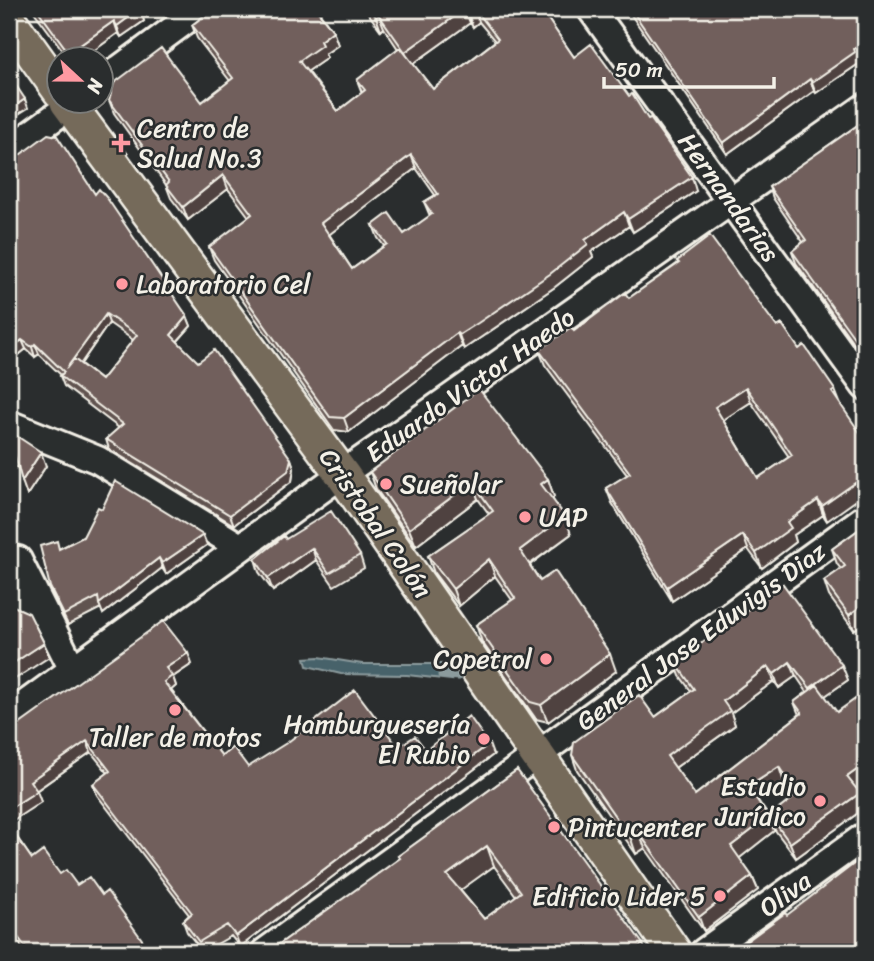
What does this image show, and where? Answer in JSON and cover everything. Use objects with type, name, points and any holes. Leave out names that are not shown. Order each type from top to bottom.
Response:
[{"type":"main road","name":"Cristobal Colón","points":[[9,20],[46,70]]},
{"type":"main road","name":"Cristobal Colón","points":[[80,116],[342,474],[674,952]]},
{"type":"street","points":[[116,72],[201,9]]},
{"type":"street","name":"Hernandarias","points":[[591,9],[865,386]]},
{"type":"street","name":"Eduardo Victor Haedo","points":[[9,716],[342,474],[865,107]]},
{"type":"street","points":[[9,150],[49,116]]},
{"type":"street","points":[[9,424],[98,460],[240,547]]},
{"type":"street","name":"General Jose Eduvigis Diaz","points":[[265,952],[865,518]]},
{"type":"street","points":[[9,567],[18,560],[28,607],[72,668]]},
{"type":"street","name":"Oliva","points":[[704,952],[865,836]]},
{"type":"water","points":[[319,657],[362,664],[445,664],[452,680],[407,675],[341,674],[307,666],[305,658]]},
{"type":"building","points":[[37,9],[140,9],[117,26],[114,21],[79,46],[64,46]]},
{"type":"building","points":[[213,9],[316,9],[333,31],[320,41],[322,45],[299,61],[338,111],[365,90],[357,80],[400,47],[433,89],[498,39],[475,9],[541,9],[574,57],[591,44],[629,96],[632,94],[692,177],[628,219],[624,212],[585,240],[588,244],[550,274],[478,323],[459,335],[457,333],[344,418],[330,417],[209,247],[252,214],[223,175],[183,207],[166,185],[169,182],[116,110],[116,82],[161,48],[202,102],[233,78],[192,25]],"holes":[[[411,155],[438,194],[424,202],[432,214],[404,234],[389,213],[373,225],[387,244],[352,269],[321,223]]]},
{"type":"building","points":[[370,9],[465,9],[405,52],[379,15],[376,17]]},
{"type":"building","points":[[631,9],[865,9],[865,41],[854,49],[855,52],[812,82],[810,79],[723,143]]},
{"type":"building","points":[[9,75],[25,99],[9,110]]},
{"type":"building","points":[[865,120],[865,353],[792,251],[806,240],[769,187]]},
{"type":"building","points":[[48,134],[57,136],[95,194],[99,189],[107,198],[187,316],[171,335],[198,362],[214,350],[291,459],[288,471],[230,515],[106,439],[123,424],[60,376],[64,372],[35,344],[32,347],[22,340],[9,350],[9,163]],"holes":[[[106,314],[137,335],[101,380],[74,359],[66,369]]]},
{"type":"building","points":[[710,236],[777,327],[782,324],[799,349],[804,345],[835,390],[832,392],[865,440],[865,476],[822,506],[818,500],[787,522],[791,528],[756,553],[743,535],[667,587],[606,488],[630,473],[539,350],[571,327],[574,331],[625,293],[629,298],[679,263],[677,261]],"holes":[[[746,387],[792,455],[758,478],[715,407]]]},
{"type":"building","points":[[479,389],[548,479],[541,484],[565,516],[520,550],[540,581],[555,571],[610,654],[541,705],[530,702],[476,625],[515,598],[489,559],[453,589],[428,556],[493,511],[472,482],[409,529],[370,472]]},
{"type":"building","points":[[9,431],[41,452],[22,481],[13,449],[13,453],[9,454]]},
{"type":"building","points":[[115,481],[203,535],[162,563],[159,558],[99,604],[98,597],[64,615],[50,587],[40,546],[57,541],[59,549],[83,537],[98,507],[102,509]]},
{"type":"building","points":[[331,511],[360,555],[329,573],[312,548],[268,578],[255,559],[284,536],[286,539]]},
{"type":"building","points":[[865,525],[865,603],[849,615],[824,581],[845,566],[832,549]]},
{"type":"building","points":[[783,584],[842,665],[810,688],[790,662],[774,674],[768,666],[723,701],[730,711],[667,756],[695,795],[802,713],[794,702],[817,685],[837,712],[865,692],[865,764],[847,777],[860,793],[790,843],[770,816],[797,795],[779,767],[748,787],[769,817],[731,846],[752,876],[699,917],[639,833],[631,839],[572,755],[574,742],[639,695],[655,717],[694,689],[675,662]]},
{"type":"building","points":[[9,604],[29,613],[44,643],[9,666]]},
{"type":"building","points":[[163,621],[188,653],[166,668],[172,676],[164,682],[222,756],[233,747],[248,767],[288,742],[355,690],[398,747],[415,736],[426,750],[469,716],[489,744],[236,936],[227,925],[199,942],[183,921],[192,913],[93,784],[110,771],[87,741],[30,781],[37,791],[9,809],[9,732]]},
{"type":"building","points":[[517,770],[643,944],[632,952],[268,952],[400,858],[398,856]],"holes":[[[487,846],[521,892],[484,919],[447,875]]]},
{"type":"building","points":[[9,826],[32,859],[43,851],[60,874],[66,870],[77,885],[89,877],[102,895],[107,891],[151,952],[29,952],[9,925]]},
{"type":"building","points":[[865,849],[865,952],[732,952],[785,913],[787,915],[859,860],[856,855]]},
{"type":"waterway","points":[[441,675],[458,677]]},
{"type":"place","name":"Centro de Salud No.3","points":[[121,143]]},
{"type":"place","name":"Laboratorio Cel","points":[[122,284]]},
{"type":"place","name":"Sueñolar","points":[[386,484]]},
{"type":"place","name":"UAP","points":[[525,517]]},
{"type":"place","name":"Copetrol","points":[[546,659]]},
{"type":"place","name":"Taller de motos","points":[[175,710]]},
{"type":"place","name":"Hamburguesería El Rubio","points":[[484,739]]},
{"type":"place","name":"Estudio Jurídico","points":[[820,801]]},
{"type":"place","name":"Pintucenter","points":[[554,827]]},
{"type":"place","name":"Edificio Lider 5","points":[[720,896]]}]
